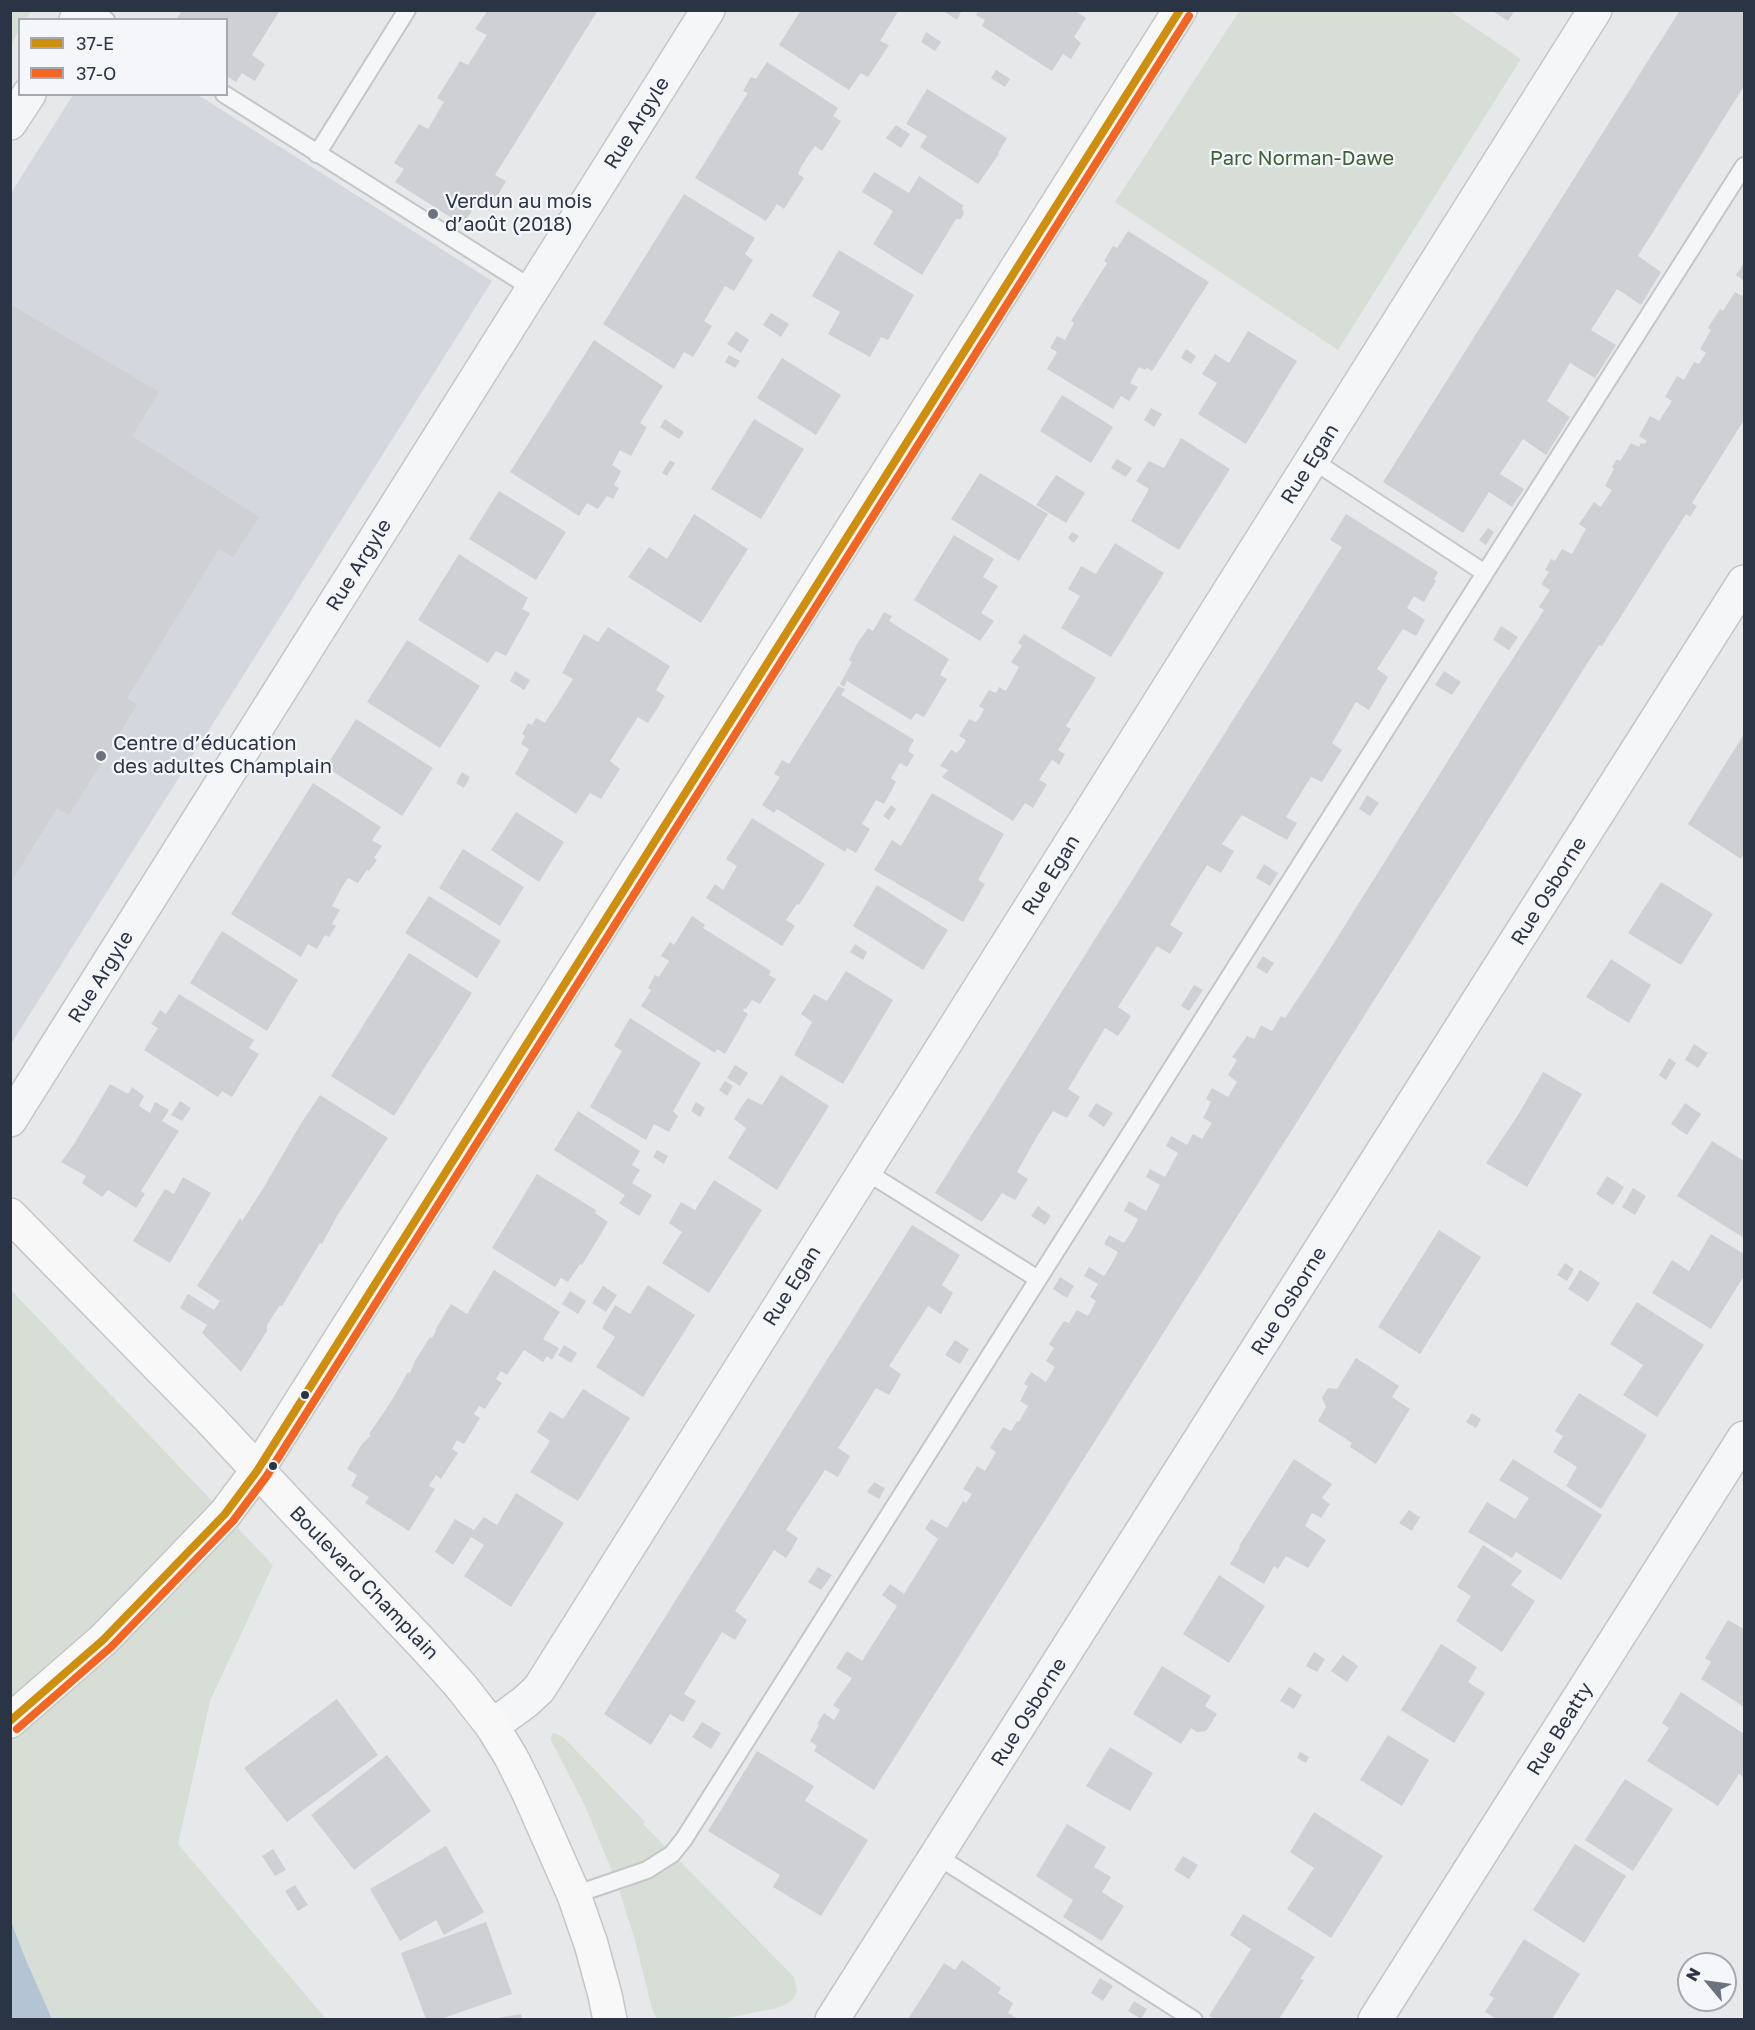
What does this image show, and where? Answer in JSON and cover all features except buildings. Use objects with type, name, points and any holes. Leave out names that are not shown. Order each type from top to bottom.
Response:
[{"type":"street","name":"Rue Argyle","points":[[10,1120],[708,10]]},
{"type":"street","points":[[10,1721],[103,1640],[134,1609],[225,1514],[258,1471],[1180,10]]},
{"type":"street","name":"Rue Egan","points":[[492,1726],[539,1689],[1595,10]]},
{"type":"street","points":[[10,123],[28,96]]},
{"type":"street","name":"Rue Osborne","points":[[832,2019],[1744,582]]},
{"type":"street","name":"Boulevard Champlain","points":[[10,1215],[210,1419],[423,1643],[492,1726],[528,1791],[574,1895],[591,1944],[610,2019]]},
{"type":"street","name":"Rue Beatty","points":[[1375,2019],[1744,1438]]},
{"type":"lane","points":[[317,154],[407,10]]},
{"type":"lane","points":[[227,96],[533,289]]},
{"type":"lane","points":[[574,1895],[647,1870],[672,1854],[684,1839],[1744,166]]},
{"type":"lane","points":[[1312,460],[1485,573]]},
{"type":"lane","points":[[865,1171],[1038,1279]]},
{"type":"lane","points":[[937,1856],[1194,2019]]},
{"type":"shaded area","name":"Centre d’éducation des adultes Champlain","points":[[72,96],[200,96],[492,281],[11,1044],[11,193]]},
{"type":"green space","points":[[11,10],[32,11],[27,18],[18,18],[18,32],[11,45]]},
{"type":"green space","name":"Parc Norman-Dawe","points":[[1240,10],[1450,11],[1521,59],[1338,350],[1115,202]]},
{"type":"green space","points":[[10,1289],[273,1565],[210,1701],[178,1844],[326,2019],[52,2019],[26,1960],[10,1922]]},
{"type":"green space","points":[[555,1733],[564,1738],[645,1822],[643,1824],[794,1977],[797,1990],[794,1998],[781,2007],[722,2019],[657,2019],[652,2009],[634,1937],[617,1883],[585,1806],[551,1740],[552,1734]]},
{"type":"water","points":[[11,1922],[26,1960],[52,2019],[11,2019]]},
{"type":"transit line","name":"37-E","points":[[10,1721],[103,1640],[225,1514],[257,1471],[1180,10]]},
{"type":"transit line","name":"37-O","points":[[17,1729],[111,1647],[233,1521],[266,1477],[1189,16]]},
{"type":"place","name":"Verdun au mois d’août (2018)","points":[[433,214]]},
{"type":"place","name":"Centre d’éducation des adultes Champlain","points":[[101,756]]}]
